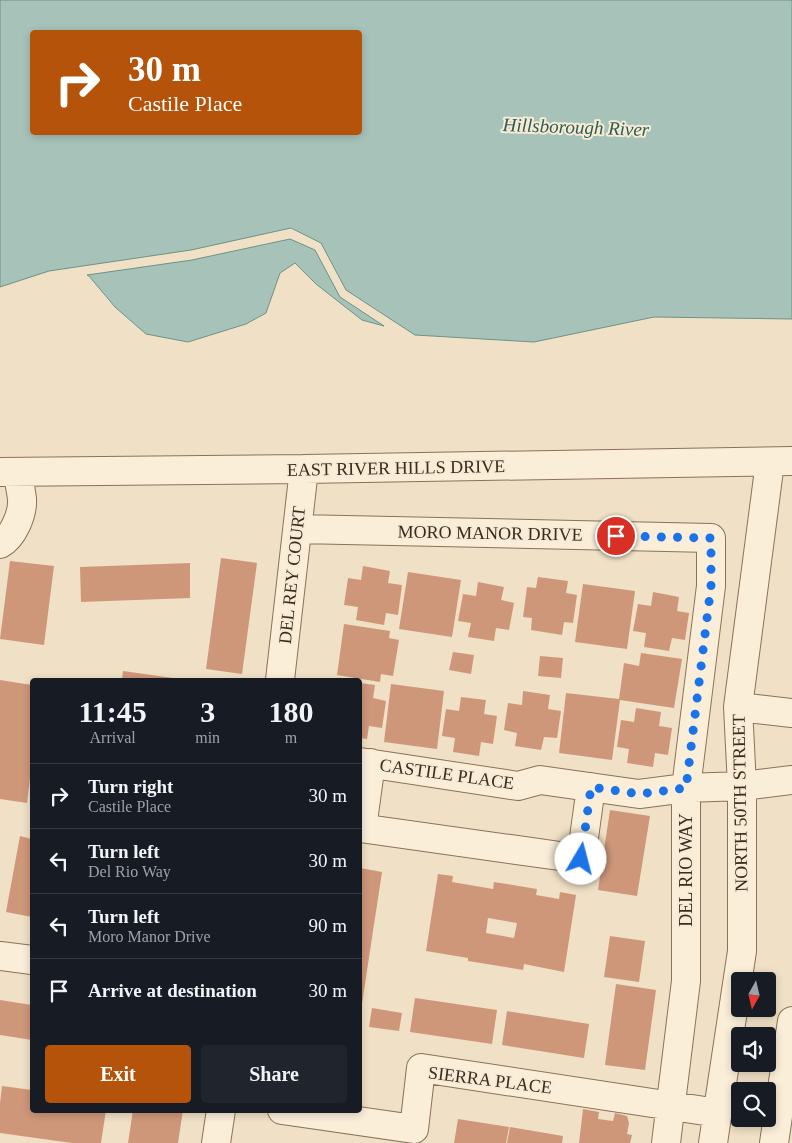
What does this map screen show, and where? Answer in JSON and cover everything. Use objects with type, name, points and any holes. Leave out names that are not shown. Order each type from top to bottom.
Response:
[{"type":"street","name":"EAST RIVER HILLS DRIVE","points":[[9,472],[781,461]]},
{"type":"street","name":"NORTH 50TH STREET","points":[[714,1143],[742,951],[742,786],[738,707],[781,461]]},
{"type":"street","name":"DEL REY COURT","points":[[280,678],[304,469]]},
{"type":"street","points":[[0,544],[7,540],[17,521],[22,502],[9,472]]},
{"type":"street","name":"MORO MANOR DRIVE","points":[[298,528],[711,538]]},
{"type":"street","name":"DEL RIO WAY","points":[[666,1143],[686,981],[686,788],[711,586],[711,538]]},
{"type":"street","points":[[738,707],[792,713]]},
{"type":"street","points":[[362,815],[366,762]]},
{"type":"street","name":"CASTILE PLACE","points":[[366,762],[518,786],[540,780],[639,794],[686,788],[742,786],[792,780]]},
{"type":"street","points":[[362,828],[581,859],[591,787]]},
{"type":"street","points":[[0,956],[30,960]]},
{"type":"street","points":[[774,1143],[792,1021]]},
{"type":"street","name":"SIERRA PLACE","points":[[303,1113],[414,1129],[421,1068],[718,1112]]},
{"type":"street","points":[[216,1143],[220,1113]]},
{"type":"water","name":"Hillsborough River","points":[[0,0],[792,0],[792,319],[654,317],[534,342],[415,335],[346,290],[321,243],[291,228],[191,250],[49,271],[0,287]]},
{"type":"water","points":[[290,239],[315,250],[340,297],[384,326],[362,320],[316,284],[295,263],[280,273],[266,313],[246,324],[188,342],[146,334],[115,307],[87,275],[192,260]]},
{"type":"building","points":[[221,558],[257,563],[242,674],[206,669]]},
{"type":"building","points":[[10,561],[54,566],[44,645],[0,639]]},
{"type":"building","points":[[190,563],[190,598],[81,602],[80,567]]},
{"type":"building","points":[[363,566],[390,571],[388,583],[402,585],[398,615],[386,613],[384,625],[356,620],[358,607],[344,605],[348,578],[361,580]]},
{"type":"building","points":[[408,572],[461,580],[452,637],[399,629]]},
{"type":"building","points":[[538,577],[568,581],[566,593],[577,595],[573,623],[564,622],[562,635],[531,630],[532,618],[523,617],[527,587],[536,588]]},
{"type":"building","points":[[478,582],[504,587],[501,600],[514,603],[509,630],[496,628],[494,641],[468,637],[471,623],[458,621],[463,594],[476,596]]},
{"type":"building","points":[[583,584],[635,591],[627,649],[575,642]]},
{"type":"building","points":[[653,592],[679,597],[677,611],[689,613],[685,640],[672,638],[669,651],[644,647],[646,633],[633,631],[638,604],[651,606]]},
{"type":"building","points":[[344,624],[390,631],[389,638],[399,640],[393,676],[381,674],[380,682],[337,675]]},
{"type":"building","points":[[453,652],[474,655],[471,674],[449,670]]},
{"type":"building","points":[[641,653],[682,659],[674,708],[620,700],[612,760],[559,753],[566,693],[619,699],[624,663],[639,666]]},
{"type":"building","points":[[540,656],[563,658],[561,678],[538,676]]},
{"type":"building","points":[[123,671],[173,678],[122,678]]},
{"type":"building","points":[[0,680],[30,685],[30,778],[27,803],[0,799]]},
{"type":"building","points":[[362,683],[375,685],[373,698],[386,701],[382,728],[369,726],[367,739],[362,738]]},
{"type":"building","points":[[391,684],[444,691],[437,749],[384,742]]},
{"type":"building","points":[[523,691],[550,695],[548,709],[561,711],[557,738],[544,737],[541,750],[515,746],[517,733],[504,730],[508,703],[522,705]]},
{"type":"building","points":[[461,697],[486,700],[484,714],[497,716],[493,744],[481,742],[479,756],[453,752],[455,738],[442,736],[446,709],[459,711]]},
{"type":"building","points":[[636,708],[661,712],[659,726],[672,728],[668,755],[655,753],[653,767],[627,763],[629,749],[617,747],[621,720],[634,722]]},
{"type":"building","points":[[610,810],[650,816],[637,896],[598,890]]},
{"type":"building","points":[[20,836],[30,838],[30,917],[6,912]]},
{"type":"building","points":[[362,868],[382,872],[362,1003]]},
{"type":"building","points":[[438,874],[453,876],[452,882],[493,889],[494,882],[537,889],[536,895],[559,899],[560,892],[576,895],[564,972],[524,964],[523,970],[468,961],[468,958],[426,951]],"holes":[[[488,918],[517,923],[514,938],[486,933]]]},
{"type":"building","points":[[610,936],[645,941],[639,982],[604,977]]},
{"type":"building","points":[[616,984],[656,990],[645,1070],[605,1065]]},
{"type":"building","points":[[415,998],[497,1010],[492,1044],[410,1032]]},
{"type":"building","points":[[0,1000],[30,1005],[30,1040],[0,1035]]},
{"type":"building","points":[[372,1008],[402,1013],[399,1031],[369,1027]]},
{"type":"building","points":[[507,1011],[589,1024],[584,1058],[502,1045]]},
{"type":"building","points":[[2,1086],[30,1090],[30,1113],[106,1113],[101,1143],[72,1143],[0,1133]]},
{"type":"building","points":[[583,1109],[599,1112],[598,1119],[613,1121],[615,1113],[627,1116],[629,1123],[627,1134],[632,1135],[630,1143],[579,1143]]},
{"type":"building","points":[[133,1113],[183,1113],[178,1143],[128,1143]]},
{"type":"building","points":[[458,1119],[509,1127],[506,1143],[454,1143]]},
{"type":"building","points":[[510,1127],[563,1136],[562,1143],[507,1143]]},
{"type":"route","points":[[581,859],[591,787],[639,794],[686,788],[711,586],[711,538],[616,536]]}]
